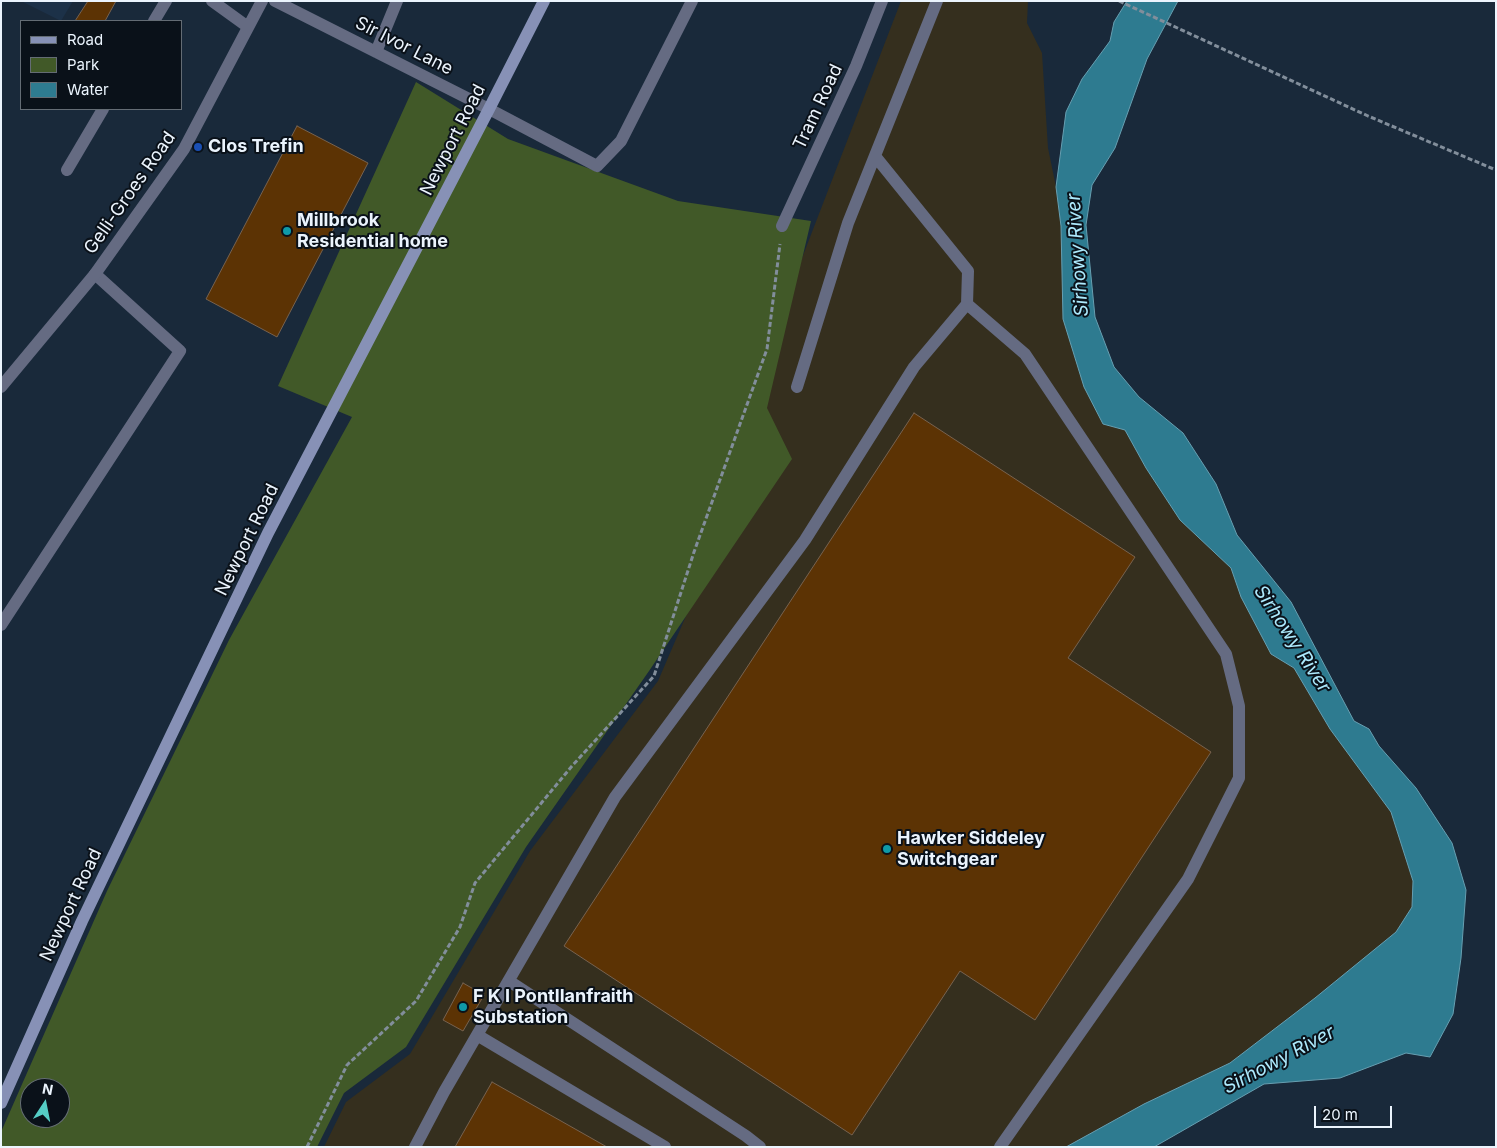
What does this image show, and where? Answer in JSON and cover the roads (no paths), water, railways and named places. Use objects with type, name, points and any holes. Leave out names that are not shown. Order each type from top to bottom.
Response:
[{"type":"main road","name":"Newport Road","points":[[1,1104],[82,921],[268,533],[490,109],[544,1]]},
{"type":"street","points":[[155,20],[166,1]]},
{"type":"street","points":[[212,1],[248,27]]},
{"type":"street","name":"Gelli-Groes Road","points":[[1,387],[95,274],[184,149],[262,1]]},
{"type":"street","name":"Sir Ivor Lane","points":[[275,1],[490,109],[597,166],[621,141],[692,1]]},
{"type":"street","points":[[376,52],[397,1]]},
{"type":"street","name":"Tram Road","points":[[782,226],[856,66],[882,1]]},
{"type":"street","points":[[797,388],[848,223],[937,1]]},
{"type":"street","points":[[67,170],[102,110]]},
{"type":"street","points":[[415,1147],[444,1092],[615,797],[805,540],[914,367],[967,304],[968,270],[875,156]]},
{"type":"street","points":[[1,624],[180,351],[95,274]]},
{"type":"street","points":[[967,304],[1025,354],[1226,654],[1239,706],[1239,778],[1188,879],[1000,1147]]},
{"type":"street","points":[[508,981],[760,1147]]},
{"type":"street","points":[[477,1035],[665,1147]]},
{"type":"water","name":"Sirhowy River","points":[[1127,1],[1178,1],[1147,59],[1115,148],[1092,185],[1086,225],[1095,317],[1114,367],[1139,397],[1183,433],[1216,484],[1237,535],[1291,602],[1354,721],[1369,729],[1379,746],[1416,788],[1452,843],[1466,890],[1461,958],[1453,1014],[1430,1057],[1406,1053],[1340,1078],[1264,1084],[1154,1147],[1066,1147],[1144,1104],[1230,1063],[1315,998],[1396,932],[1412,907],[1413,881],[1391,812],[1330,729],[1294,668],[1271,654],[1241,597],[1231,568],[1180,520],[1146,468],[1125,430],[1103,424],[1084,387],[1063,319],[1061,226],[1056,187],[1066,112],[1082,79],[1110,41],[1114,22]]},
{"type":"place","name":"Clos Trefin","points":[[198,147]]},
{"type":"place","name":"Millbrook Residential home","points":[[287,231]]},
{"type":"place","name":"Hawker Siddeley Switchgear","points":[[887,849]]},
{"type":"place","name":"F K I Pontllanfraith Substation","points":[[463,1007]]}]
